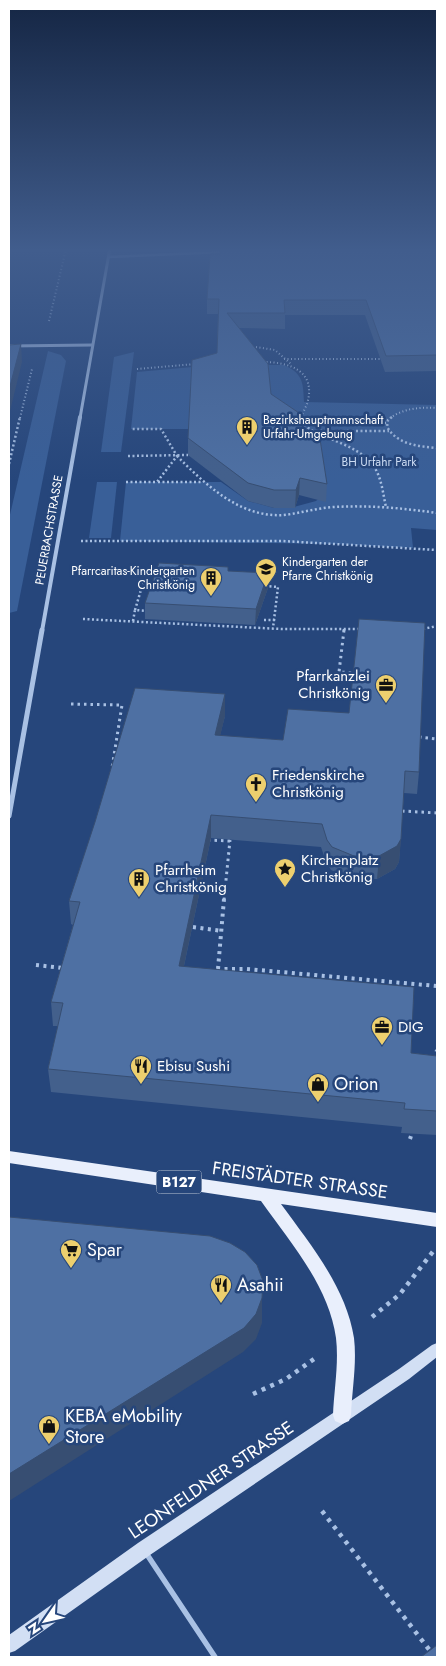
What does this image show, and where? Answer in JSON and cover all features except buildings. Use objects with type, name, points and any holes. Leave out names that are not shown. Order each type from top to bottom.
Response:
[{"type":"main road","name":"FREISTÄDTER STRASSE","points":[[9,1157],[437,1220]]},
{"type":"main road","points":[[266,1195],[324,1282],[335,1303],[345,1338],[342,1416]]},
{"type":"main road","name":"LEONFELDNER STRASSE","points":[[9,1645],[144,1549],[342,1416],[437,1349]]},
{"type":"street","name":"PEUERBACHSTRASSE","points":[[9,816],[96,326]]},
{"type":"street","points":[[9,346],[92,345]]},
{"type":"lane","points":[[144,1549],[215,1657]]},
{"type":"path","points":[[9,464],[38,346],[44,340],[47,326]]},
{"type":"path","points":[[256,347],[275,350],[306,379],[309,392],[308,404],[300,416],[302,424],[310,431],[352,448],[374,465],[379,475],[386,507]]},
{"type":"path","points":[[284,359],[380,359]]},
{"type":"path","points":[[258,362],[294,366]]},
{"type":"path","points":[[138,369],[203,364]]},
{"type":"path","points":[[388,431],[387,423],[392,416],[400,412],[412,409],[437,408]]},
{"type":"path","points":[[302,424],[387,423]]},
{"type":"path","points":[[131,429],[161,429],[177,456],[202,482],[233,503],[261,513],[292,514],[329,508],[386,507],[437,513]]},
{"type":"path","points":[[310,431],[388,431],[395,437],[408,443],[437,448]]},
{"type":"path","points":[[128,456],[188,455]]},
{"type":"path","points":[[157,482],[177,456]]},
{"type":"path","points":[[126,482],[202,482]]},
{"type":"path","points":[[93,541],[282,541],[437,550]]},
{"type":"path","points":[[133,621],[143,582],[154,583],[156,576]]},
{"type":"path","points":[[261,586],[278,587],[273,628]]},
{"type":"path","points":[[135,610],[148,611]]},
{"type":"path","points":[[83,619],[273,628],[363,629]]},
{"type":"path","points":[[264,620],[274,620]]},
{"type":"path","points":[[419,630],[437,626]]},
{"type":"path","points":[[344,628],[339,672],[355,672]]},
{"type":"path","points":[[71,704],[122,705],[110,774]]},
{"type":"path","points":[[419,737],[437,739]]},
{"type":"path","points":[[402,811],[437,813]]},
{"type":"path","points":[[202,839],[230,840],[218,970]]},
{"type":"path","points":[[193,927],[222,930]]},
{"type":"path","points":[[36,965],[64,968]]},
{"type":"path","points":[[210,969],[246,969],[437,986]]},
{"type":"path","points":[[433,1065],[437,1050]]},
{"type":"path","points":[[410,1139],[412,1133]]},
{"type":"path","points":[[322,1511],[433,1654]]},
{"type":"green space","points":[[48,351],[61,355],[66,361],[17,611],[9,613],[9,519]]},
{"type":"green space","points":[[134,352],[121,452],[101,452],[114,357]]},
{"type":"green space","name":"BH Urfahr Park","points":[[215,365],[284,365],[291,368],[299,376],[303,385],[304,402],[437,405],[437,530],[411,528],[413,548],[335,544],[120,541],[126,482],[221,482],[248,501],[274,508],[290,508],[316,501],[325,493],[189,429],[131,429],[137,372]]},
{"type":"green space","points":[[97,482],[117,482],[111,538],[89,538]]},
{"type":"place","name":"Bezirkshauptmannschaft Urfahr-Umgebung","points":[[247,446]]},
{"type":"place","name":"Kindergarten der Pfarre Christkönig","points":[[266,588]]},
{"type":"place","name":"Pfarrcaritas-Kindergarten Christkönig","points":[[211,597]]},
{"type":"place","name":"Pfarrkanzlei Christkönig","points":[[386,704]]},
{"type":"place","name":"Friedenskirche Christkönig","points":[[256,803]]},
{"type":"place","name":"Kirchenplatz Christkönig","points":[[285,888]]},
{"type":"place","name":"Pfarrheim Christkönig","points":[[139,898]]},
{"type":"place","name":"DIG","points":[[382,1046]]},
{"type":"place","name":"Ebisu Sushi","points":[[141,1085]]},
{"type":"place","name":"Orion","points":[[318,1103]]},
{"type":"place","name":"Spar","points":[[71,1269]]},
{"type":"place","name":"Asahii","points":[[221,1304]]},
{"type":"place","name":"KEBA eMobility Store","points":[[49,1445]]}]
